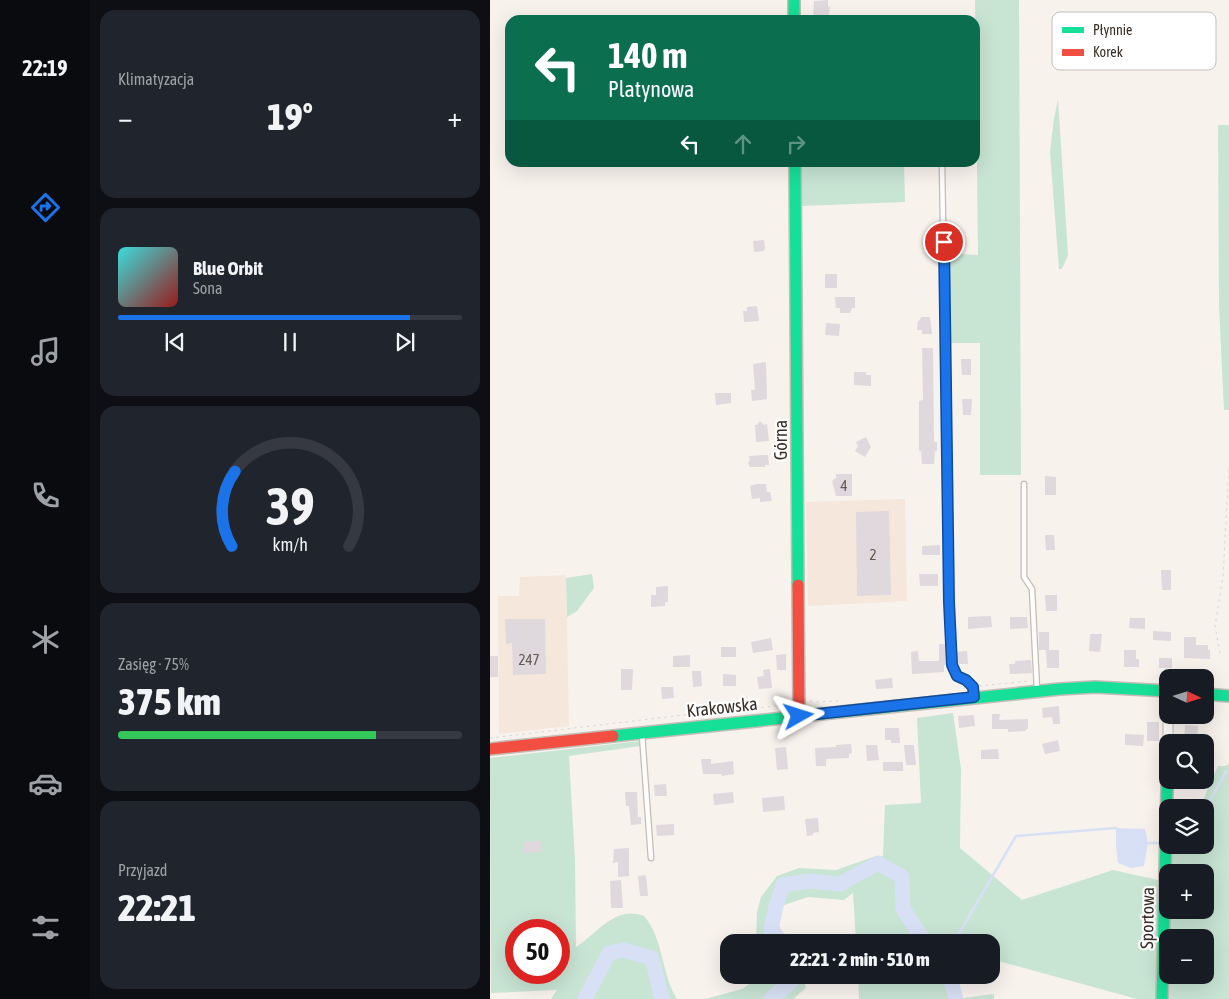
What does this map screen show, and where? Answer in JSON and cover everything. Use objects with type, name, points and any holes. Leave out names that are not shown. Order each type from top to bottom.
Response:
[{"type":"street","points":[[794,0],[794,15]]},
{"type":"street","name":"Górna","points":[[796,167],[799,716]]},
{"type":"street","name":"Krakowska","points":[[490,749],[1037,691],[1095,687],[1159,691]]},
{"type":"street","points":[[1214,695],[1229,696]]},
{"type":"street","name":"Sportowa","points":[[1162,999],[1167,789]]},
{"type":"lane","points":[[942,167],[949,602],[952,665],[957,676],[966,680],[973,687],[974,697]]},
{"type":"lane","points":[[1024,484],[1024,578],[1032,589],[1037,691]]},
{"type":"lane","points":[[642,733],[650,858]]},
{"type":"path","points":[[1220,653],[1215,626],[1223,577],[1229,466]]},
{"type":"shaded area","points":[[905,499],[907,601],[808,606],[806,502]]},
{"type":"shaded area","points":[[566,575],[569,726],[499,734],[498,596],[519,596],[520,577]]},
{"type":"green space","points":[[975,0],[1019,0],[1021,475],[980,475],[980,343],[951,343],[947,253],[978,255],[977,167],[980,167],[980,15],[975,15]]},
{"type":"green space","points":[[1058,99],[1068,255],[1062,269],[1059,269],[1050,152]]},
{"type":"green space","points":[[1218,125],[1229,125],[1229,410],[1224,410],[1219,305]]},
{"type":"green space","points":[[802,167],[904,167],[905,202],[801,206]]},
{"type":"green space","points":[[592,574],[594,588],[577,611],[567,617],[566,578]]},
{"type":"green space","points":[[953,713],[961,769],[960,848],[1022,900],[1113,870],[1159,880],[1159,919],[1214,919],[1214,864],[1168,864],[1169,854],[1214,854],[1214,799],[1204,799],[1207,789],[1214,789],[1214,774],[1218,766],[1229,764],[1229,999],[1137,999],[1000,961],[1000,934],[856,934],[853,893],[844,900],[808,897],[781,906],[779,926],[784,934],[756,934],[757,912],[761,897],[777,876],[799,868],[836,870],[876,856],[883,856],[885,805],[921,803],[917,718]]},
{"type":"green space","points":[[640,741],[640,746],[569,756],[575,860],[576,947],[616,917],[624,914],[644,916],[651,925],[655,935],[668,979],[677,999],[551,999],[557,990],[491,993],[490,758]]},
{"type":"green space","points":[[749,984],[805,984],[806,988],[793,999],[705,999],[742,989]]},
{"type":"green space","points":[[858,984],[959,984],[963,998],[994,994],[994,999],[859,999]]},
{"type":"water","points":[[1116,828],[1145,829],[1148,843],[1144,866],[1131,868],[1118,863]]},
{"type":"building","points":[[828,0],[828,6],[830,7],[829,15],[813,15],[814,1]]},
{"type":"building","points":[[764,240],[764,251],[754,252],[753,241]]},
{"type":"building","points":[[825,274],[837,274],[837,288],[825,288]]},
{"type":"building","points":[[835,297],[855,297],[855,308],[852,308],[850,313],[840,313],[840,308],[836,308]]},
{"type":"building","points":[[757,306],[759,321],[744,322],[743,311],[747,311],[747,307]]},
{"type":"building","points":[[921,317],[930,317],[932,334],[922,334],[922,330],[917,330],[918,321]]},
{"type":"building","points":[[826,323],[840,324],[839,336],[825,335]]},
{"type":"building","points":[[922,348],[933,348],[934,442],[937,442],[934,464],[922,464],[921,451],[919,451],[919,401],[923,400]]},
{"type":"building","points":[[961,359],[971,359],[971,375],[962,375]]},
{"type":"building","points":[[766,362],[767,399],[752,401],[751,390],[755,390],[753,364]]},
{"type":"building","points":[[854,372],[866,372],[866,375],[871,375],[871,386],[854,385]]},
{"type":"building","points":[[715,393],[731,393],[731,403],[716,405]]},
{"type":"building","points":[[962,399],[972,399],[971,415],[963,415]]},
{"type":"building","points":[[760,421],[764,425],[767,424],[769,441],[756,442],[755,425]]},
{"type":"building","points":[[866,437],[871,447],[865,457],[855,451],[858,446],[856,442]]},
{"type":"building","points":[[768,455],[769,465],[765,465],[765,467],[750,467],[748,463],[750,460],[749,456]]},
{"type":"building","points":[[836,474],[852,474],[852,496],[836,496],[832,481],[836,478]]},
{"type":"building","points":[[1045,476],[1056,477],[1056,495],[1045,495]]},
{"type":"building","points":[[766,484],[767,492],[770,492],[772,501],[760,502],[760,498],[752,499],[750,486]]},
{"type":"building","points":[[889,511],[891,595],[857,596],[856,512]]},
{"type":"building","points":[[1045,535],[1054,535],[1055,550],[1046,550]]},
{"type":"building","points":[[940,545],[940,555],[922,555],[922,546]]},
{"type":"building","points":[[1161,570],[1171,570],[1171,590],[1162,590]]},
{"type":"building","points":[[919,574],[938,574],[938,586],[920,586]]},
{"type":"building","points":[[668,586],[668,602],[665,602],[665,606],[651,607],[651,595],[656,595],[656,587]]},
{"type":"building","points":[[1045,595],[1057,595],[1057,611],[1046,611]]},
{"type":"building","points":[[991,616],[992,627],[968,629],[968,617]]},
{"type":"building","points":[[1010,617],[1027,617],[1028,628],[1010,629]]},
{"type":"building","points":[[1130,618],[1145,618],[1145,629],[1129,628]]},
{"type":"building","points":[[505,619],[545,619],[546,674],[513,675],[512,643],[506,644]]},
{"type":"building","points":[[1153,631],[1171,632],[1171,641],[1153,640]]},
{"type":"building","points":[[1039,632],[1049,632],[1049,650],[1039,650]]},
{"type":"building","points":[[1090,634],[1102,634],[1100,652],[1089,651]]},
{"type":"building","points":[[1184,637],[1196,637],[1196,645],[1208,645],[1210,659],[1184,658]]},
{"type":"building","points":[[771,638],[773,650],[753,653],[751,642]]},
{"type":"building","points":[[939,644],[946,644],[948,665],[944,665],[944,672],[912,674],[911,652],[918,651],[919,661],[939,661]]},
{"type":"building","points":[[721,647],[736,647],[736,657],[721,657]]},
{"type":"building","points":[[1046,650],[1059,650],[1059,668],[1047,668]]},
{"type":"building","points":[[1124,650],[1136,650],[1136,659],[1139,659],[1139,667],[1124,667]]},
{"type":"building","points":[[967,651],[968,664],[956,664],[955,652]]},
{"type":"building","points":[[786,654],[786,670],[777,670],[776,655]]},
{"type":"building","points":[[690,655],[690,667],[673,667],[673,656]]},
{"type":"building","points":[[490,656],[498,656],[498,677],[490,677]]},
{"type":"building","points":[[1159,658],[1172,658],[1172,668],[1159,668]]},
{"type":"building","points":[[1031,660],[1032,673],[1010,674],[1009,664],[1015,664],[1015,661]]},
{"type":"building","points":[[621,669],[633,669],[632,690],[621,690]]},
{"type":"building","points":[[770,669],[772,688],[759,689],[757,677],[764,676],[763,670]]},
{"type":"building","points":[[692,671],[701,671],[702,686],[693,687]]},
{"type":"building","points":[[723,674],[736,675],[736,686],[723,686]]},
{"type":"building","points":[[892,678],[893,688],[876,689],[875,680]]},
{"type":"building","points":[[661,687],[673,687],[674,698],[662,699]]},
{"type":"building","points":[[1059,706],[1060,724],[1053,724],[1052,717],[1043,718],[1042,708]]},
{"type":"building","points":[[992,714],[1000,714],[999,720],[1028,719],[1028,729],[1026,731],[1008,732],[1008,729],[992,729]]},
{"type":"building","points":[[974,715],[975,726],[959,728],[958,716]]},
{"type":"building","points":[[1147,722],[1159,722],[1159,741],[1147,741]]},
{"type":"building","points":[[1185,725],[1198,726],[1198,734],[1184,734]]},
{"type":"building","points":[[885,728],[899,728],[900,743],[891,743],[891,740],[885,740]]},
{"type":"building","points":[[1125,734],[1144,735],[1143,746],[1125,745]]},
{"type":"building","points":[[1058,740],[1060,751],[1045,754],[1042,744]]},
{"type":"building","points":[[851,744],[852,753],[849,754],[849,758],[826,759],[826,766],[816,766],[815,748]]},
{"type":"building","points":[[866,745],[877,745],[879,760],[867,761]]},
{"type":"building","points":[[904,745],[914,745],[916,765],[906,765]]},
{"type":"building","points":[[786,747],[788,769],[777,770],[775,748]]},
{"type":"building","points":[[998,749],[999,759],[981,759],[981,750]]},
{"type":"building","points":[[701,759],[711,759],[711,764],[733,761],[734,774],[722,776],[721,774],[703,774]]},
{"type":"building","points":[[883,762],[903,762],[903,771],[883,771]]},
{"type":"building","points":[[666,784],[667,796],[655,796],[654,785]]},
{"type":"building","points":[[625,792],[637,792],[638,817],[641,817],[641,824],[631,825],[629,806],[626,806]]},
{"type":"building","points":[[733,792],[734,803],[714,805],[713,794]]},
{"type":"building","points":[[784,796],[785,810],[763,812],[762,798]]},
{"type":"building","points":[[818,818],[819,832],[807,836],[805,819]]},
{"type":"building","points":[[674,824],[674,835],[657,836],[656,825]]},
{"type":"building","points":[[541,841],[542,852],[524,853],[523,842]]},
{"type":"building","points":[[629,848],[629,876],[618,877],[618,862],[613,863],[614,849]]},
{"type":"building","points":[[646,875],[648,896],[640,896],[638,876]]},
{"type":"building","points":[[621,880],[623,908],[611,908],[610,881]]},
{"type":"waterway","points":[[1211,799],[1226,772]]},
{"type":"waterway","points":[[959,934],[1016,836],[1116,828]]},
{"type":"waterway","points":[[1148,843],[1159,843]]},
{"type":"waterway","points":[[775,934],[771,930],[783,885],[809,881],[840,884],[878,863],[902,877],[903,909],[920,934]]},
{"type":"waterway","points":[[585,999],[609,953],[623,950],[652,958],[662,999]]},
{"type":"waterway","points":[[771,999],[788,984]]},
{"type":"waterway","points":[[951,984],[956,999]]},
{"type":"traffic: fast","points":[[794,0],[794,15]]},
{"type":"traffic: fast","points":[[795,167],[798,585]]},
{"type":"traffic: fast","points":[[613,736],[1060,689],[1095,687],[1159,691]]},
{"type":"traffic: fast","points":[[1214,695],[1229,696]]},
{"type":"traffic: fast","points":[[1162,999],[1167,789]]},
{"type":"traffic: jam","points":[[798,585],[799,717]]},
{"type":"traffic: jam","points":[[490,749],[613,736]]},
{"type":"route","points":[[799,716],[974,697],[973,687],[966,680],[957,676],[952,665],[949,602],[944,242]]}]
